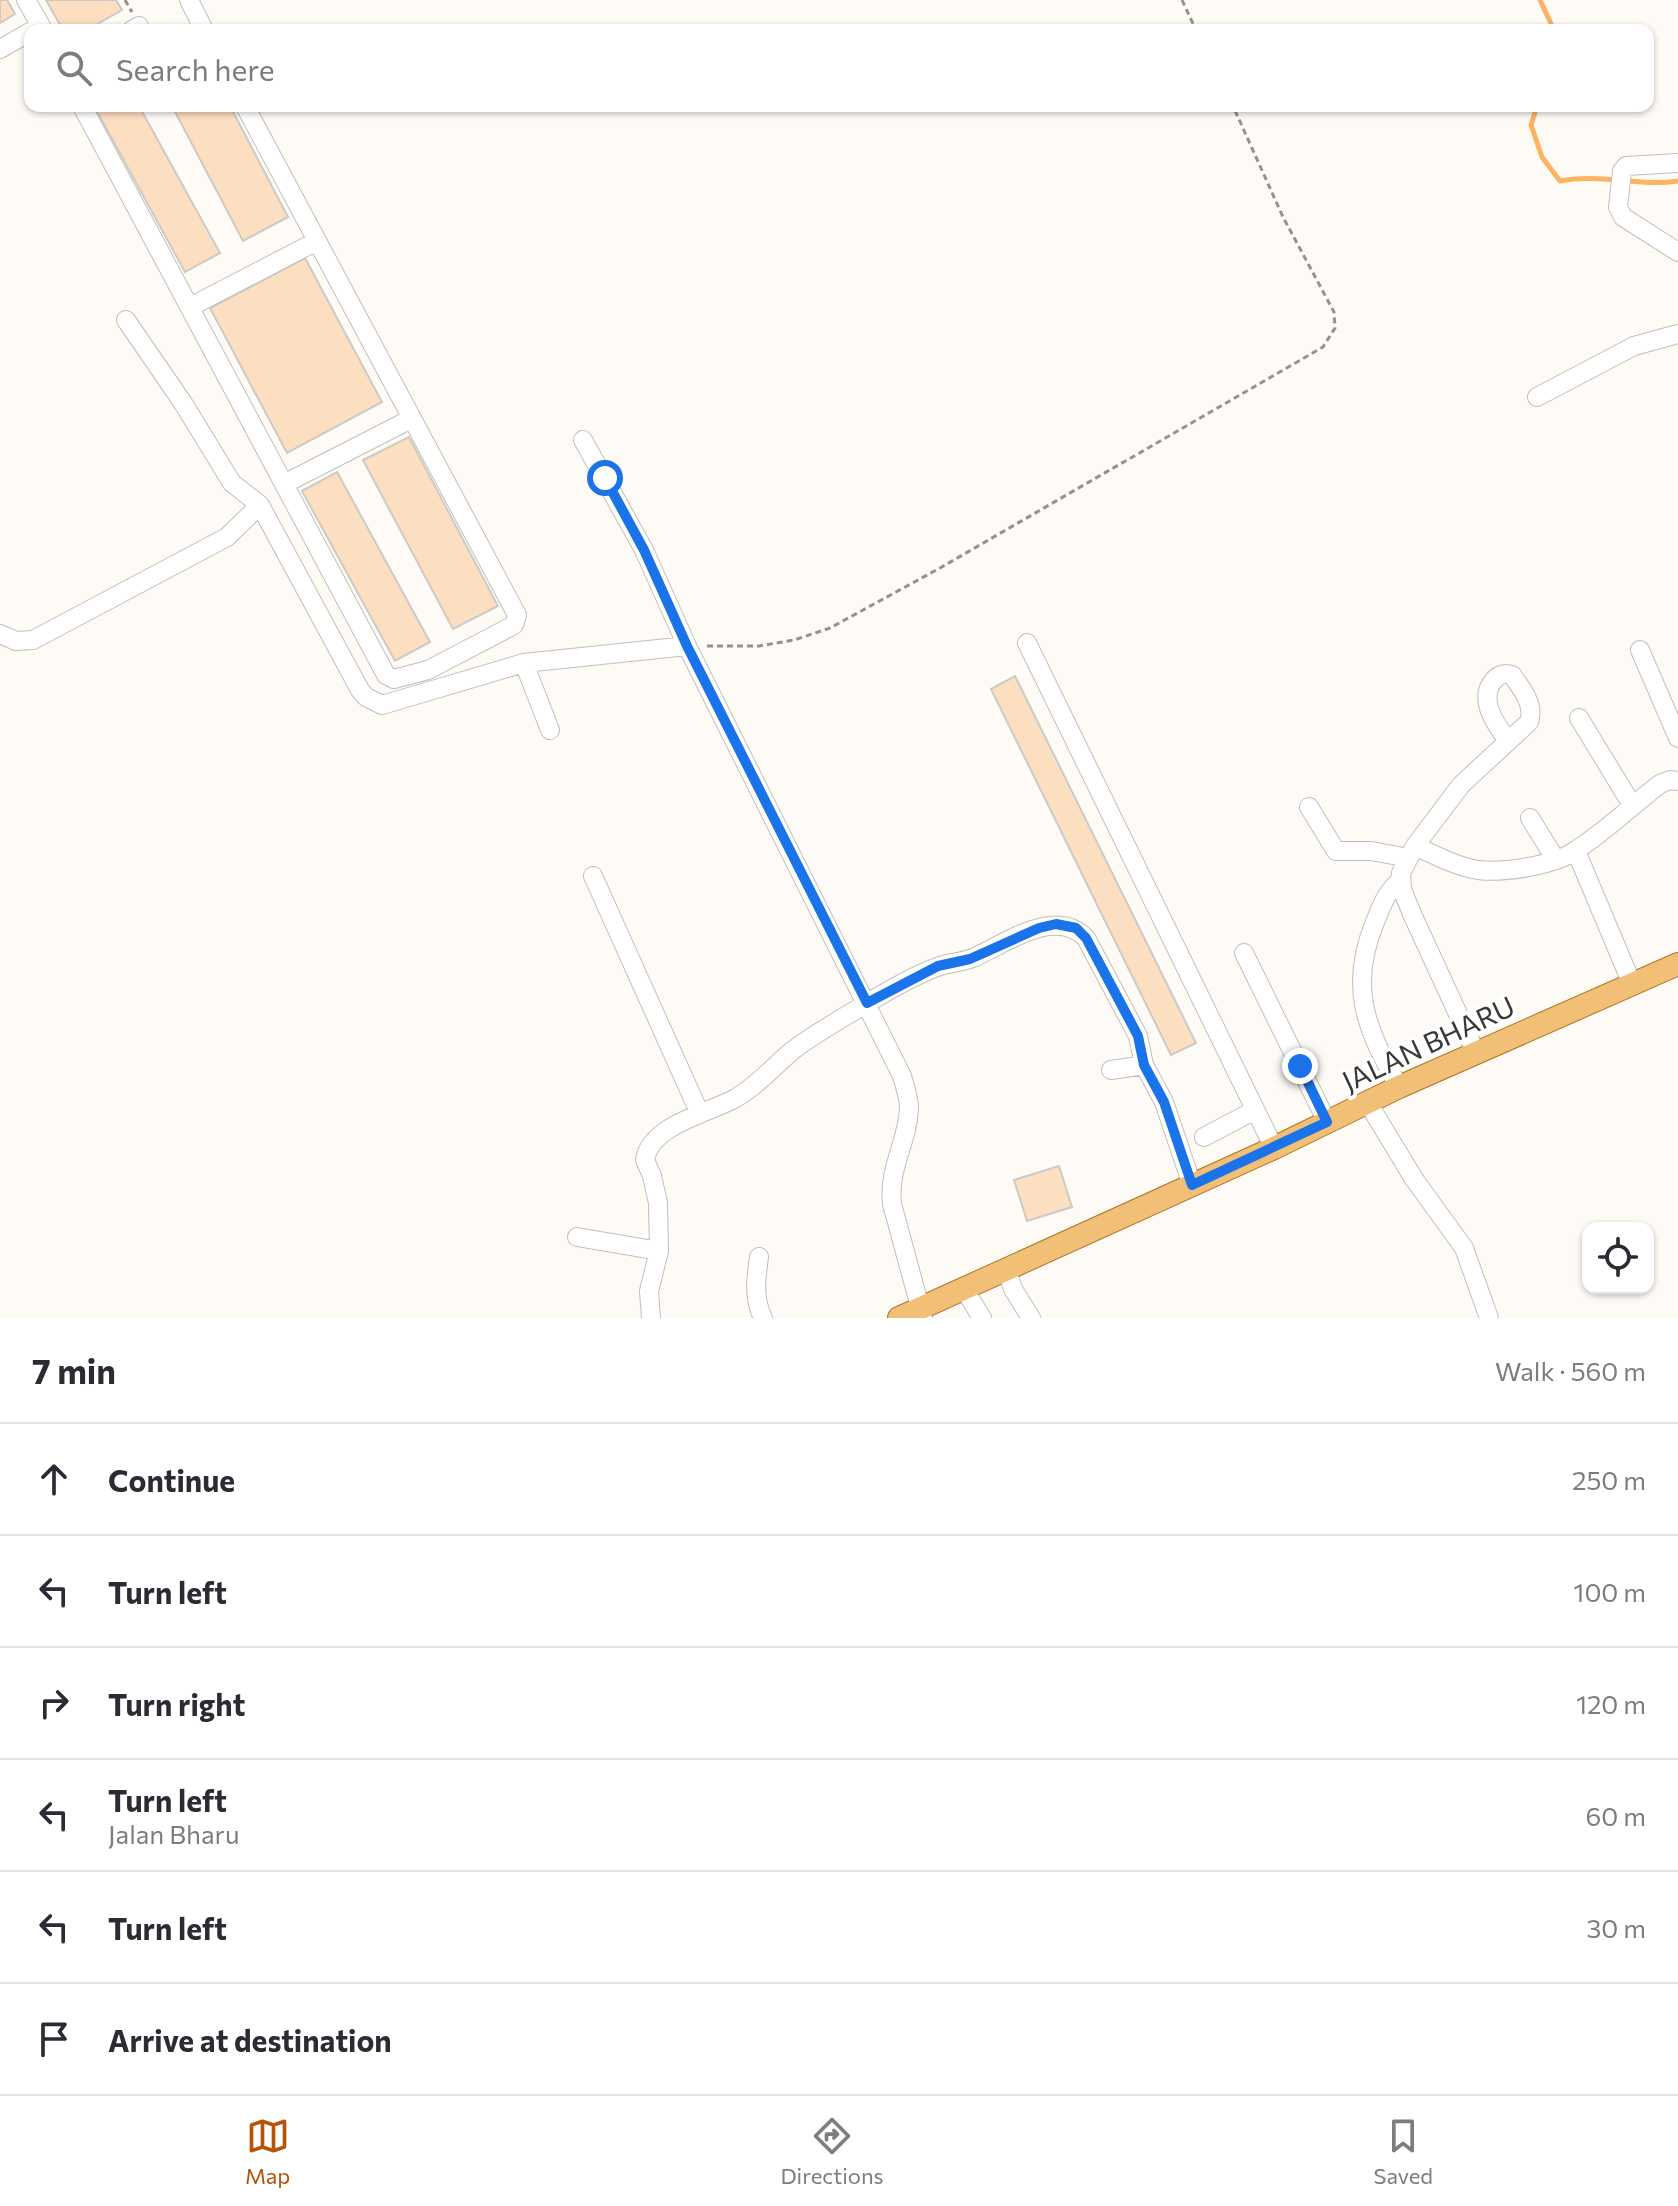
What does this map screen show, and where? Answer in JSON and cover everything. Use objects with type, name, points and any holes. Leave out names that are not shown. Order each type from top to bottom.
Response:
[{"type":"main road","name":"JALAN BHARU","points":[[914,1315],[1006,1269],[1274,1148],[1399,1087],[1678,964]]},
{"type":"street","points":[[26,0],[35,24]]},
{"type":"street","points":[[189,0],[201,24]]},
{"type":"street","points":[[0,49],[24,37]]},
{"type":"street","points":[[85,112],[386,675],[394,679],[428,670],[514,625],[517,615],[248,112]]},
{"type":"street","points":[[1678,163],[1630,165],[1622,171],[1618,211],[1678,252]]},
{"type":"street","points":[[190,307],[317,241]]},
{"type":"street","points":[[126,320],[183,403],[232,483],[260,505],[360,690],[373,702],[382,705],[524,663],[687,646]]},
{"type":"street","points":[[1537,397],[1634,346],[1678,334]]},
{"type":"street","points":[[284,484],[411,419]]},
{"type":"street","points":[[583,440],[644,550],[687,646],[902,1076],[909,1112],[893,1168],[891,1188],[914,1315]]},
{"type":"street","points":[[0,634],[16,641],[33,640],[227,537],[260,505]]},
{"type":"street","points":[[1027,643],[1274,1148]]},
{"type":"street","points":[[1640,650],[1678,738]]},
{"type":"street","points":[[524,663],[550,730]]},
{"type":"street","points":[[1579,718],[1632,805]]},
{"type":"street","points":[[1476,1053],[1412,914],[1401,873],[1412,852],[1461,785],[1507,739]]},
{"type":"street","points":[[1309,807],[1336,851],[1412,852],[1478,870],[1496,870],[1556,860],[1576,851],[1660,784],[1678,781]]},
{"type":"street","points":[[1530,818],[1556,860]]},
{"type":"street","points":[[1576,851],[1632,984]]},
{"type":"street","points":[[593,876],[700,1114]]},
{"type":"street","points":[[1399,1087],[1372,1037],[1361,990],[1366,943],[1387,893],[1401,880]]},
{"type":"street","points":[[651,1318],[649,1291],[659,1251],[658,1203],[645,1160],[651,1141],[747,1090],[794,1050],[867,1003],[938,966],[970,959],[1039,928],[1056,924],[1076,928],[1091,946],[1138,1036],[1144,1065],[1164,1102],[1192,1185]]},
{"type":"street","points":[[1244,953],[1327,1122]]},
{"type":"street","points":[[1111,1070],[1144,1065]]},
{"type":"street","points":[[1368,1103],[1414,1179],[1464,1248],[1489,1318]]},
{"type":"street","points":[[1204,1137],[1255,1110]]},
{"type":"street","points":[[577,1237],[659,1251]]},
{"type":"street","points":[[759,1257],[755,1282],[757,1306],[763,1318]]},
{"type":"street","points":[[1006,1269],[1013,1289],[1031,1318]]},
{"type":"street","points":[[964,1289],[982,1318]]},
{"type":"path","points":[[1182,0],[1193,24]]},
{"type":"path","points":[[687,646],[759,646],[794,640],[830,628],[1323,347],[1335,328],[1334,312],[1283,217],[1236,112]]},
{"type":"building","points":[[0,0],[7,0],[15,14],[0,23]]},
{"type":"building","points":[[46,0],[116,0],[122,10],[98,24],[60,24]]},
{"type":"building","points":[[97,112],[142,112],[220,253],[185,272]]},
{"type":"building","points":[[175,112],[233,112],[288,217],[243,241]]},
{"type":"building","points":[[305,258],[382,402],[287,453],[210,308]]},
{"type":"building","points":[[409,437],[498,606],[453,629],[363,460]]},
{"type":"building","points":[[337,472],[430,642],[395,661],[302,491]]},
{"type":"building","points":[[1015,676],[1196,1043],[1171,1055],[991,689]]},
{"type":"building","points":[[1059,1166],[1072,1207],[1027,1221],[1014,1180]]},
{"type":"waterway","points":[[1540,0],[1551,24]]},
{"type":"waterway","points":[[1535,112],[1531,125],[1542,157],[1560,181],[1589,178],[1678,181]]},
{"type":"route","points":[[605,478],[644,550],[687,646],[867,1003],[938,966],[970,959],[1039,928],[1056,924],[1076,928],[1086,938],[1138,1036],[1144,1065],[1164,1102],[1192,1185],[1327,1122],[1300,1066]]}]
